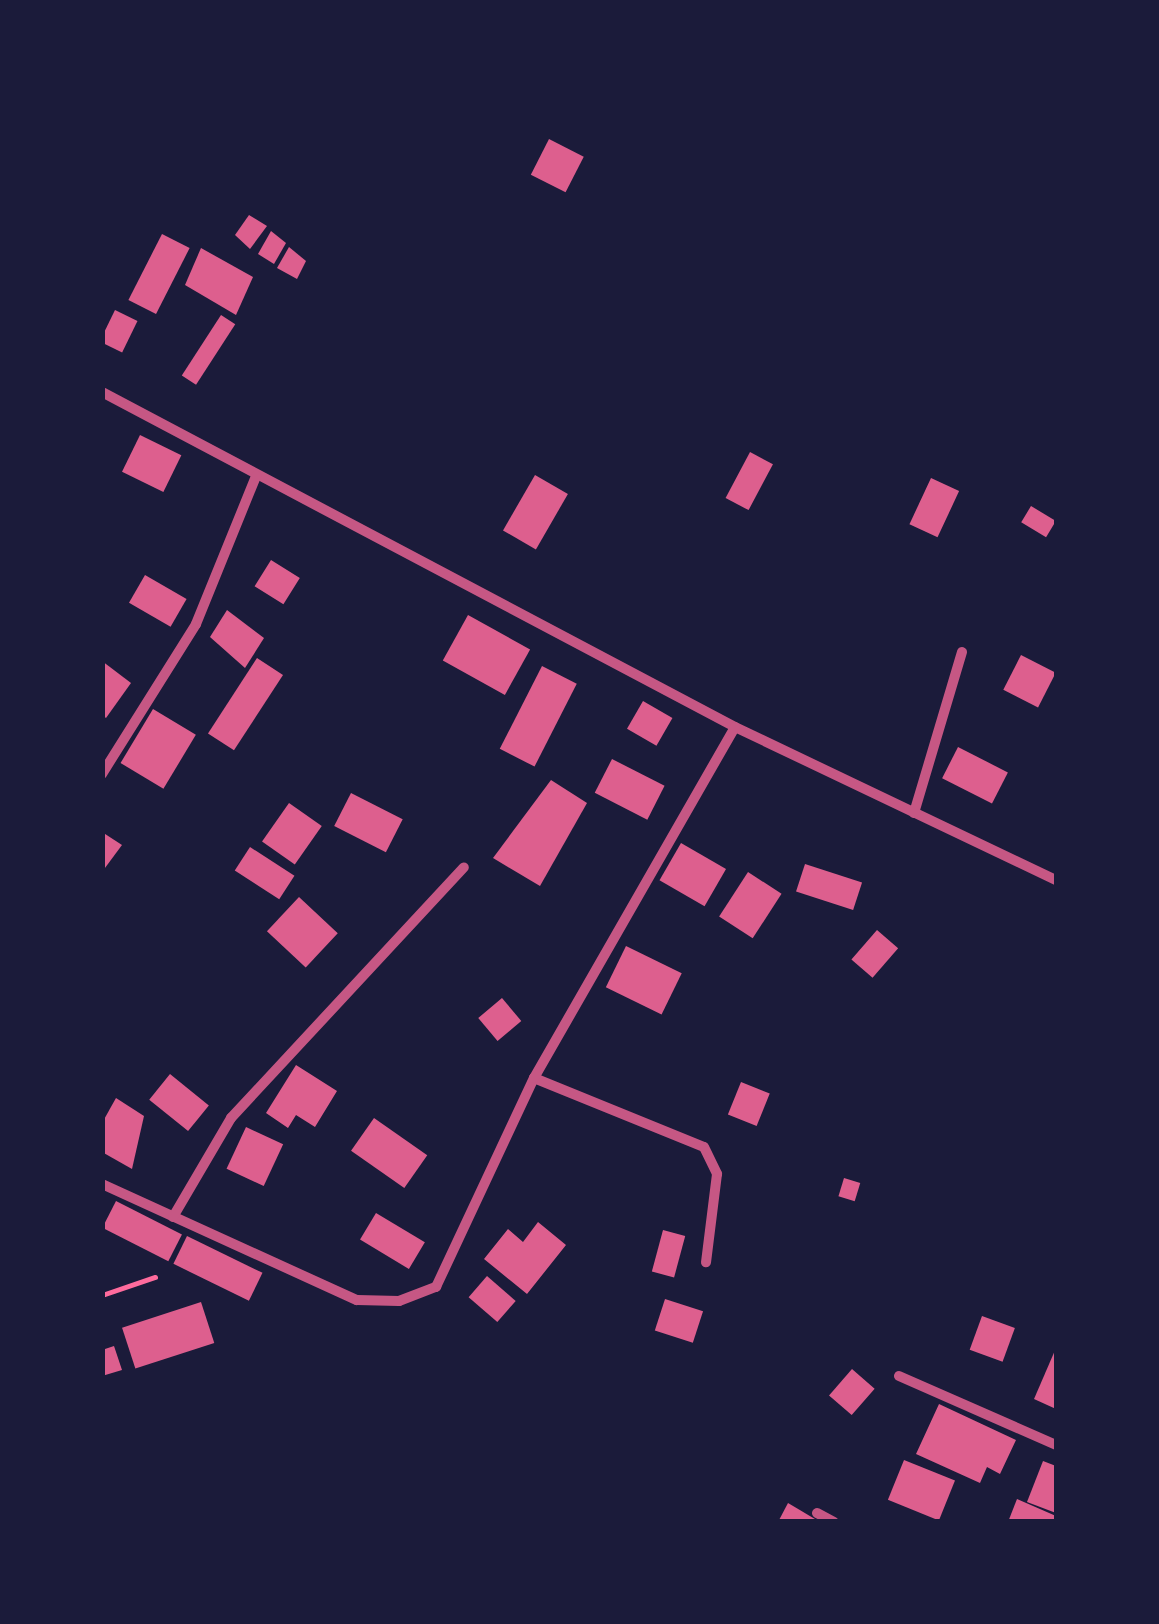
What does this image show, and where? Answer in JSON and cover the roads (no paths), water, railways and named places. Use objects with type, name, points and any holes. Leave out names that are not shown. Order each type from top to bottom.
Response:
[{"type":"street","points":[[102,392],[735,727],[1056,880]]},
{"type":"street","points":[[102,774],[196,624],[256,476]]},
{"type":"street","points":[[914,813],[962,652]]},
{"type":"street","points":[[102,1184],[358,1300],[418,1297],[449,1274],[534,1078],[735,727]]},
{"type":"street","points":[[173,1217],[231,1118],[464,866]]},
{"type":"street","points":[[534,1078],[704,1147],[717,1174],[706,1262]]},
{"type":"street","points":[[900,1376],[1056,1446]]},
{"type":"street","points":[[817,1514],[834,1522]]}]
